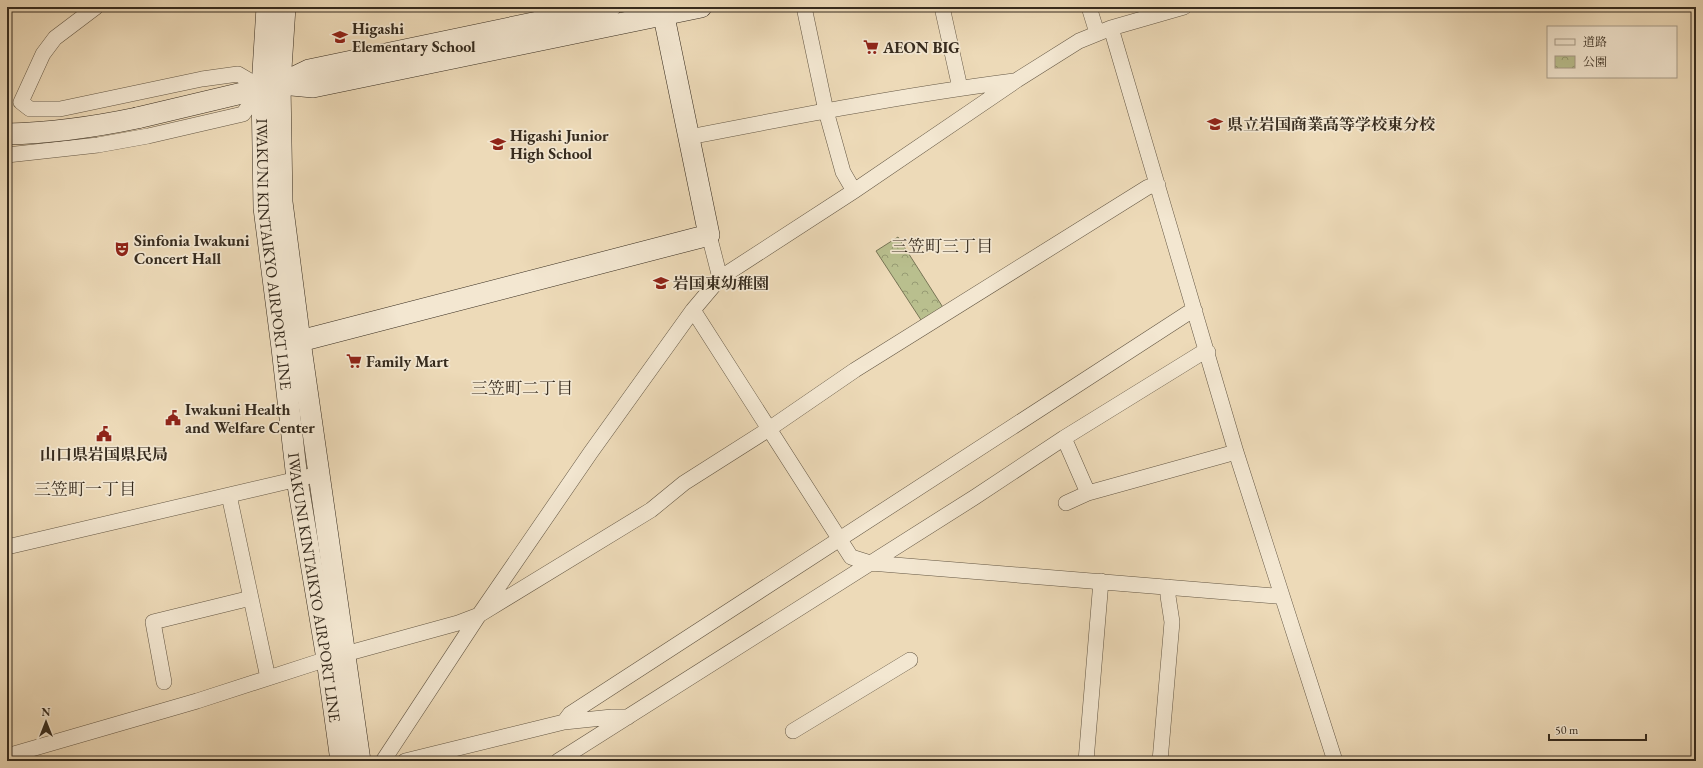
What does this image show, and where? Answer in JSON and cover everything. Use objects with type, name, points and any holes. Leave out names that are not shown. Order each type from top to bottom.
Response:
[{"type":"street","points":[[96,7],[55,38],[43,54],[21,102],[30,109],[60,109],[202,79],[238,74],[271,86],[313,87],[663,11],[701,7]]},
{"type":"street","name":"IWAKUNI KINTAIKYO AIRPORT LINE","points":[[267,7],[271,86],[282,202],[291,344],[297,479],[360,761]]},
{"type":"street","name":"IWAKUNI KINTAIKYO AIRPORT LINE","points":[[271,86],[285,7]]},
{"type":"street","points":[[7,134],[90,128],[271,86],[309,70],[610,7]]},
{"type":"street","points":[[804,7],[826,111],[843,172],[854,191]]},
{"type":"street","points":[[942,7],[960,88]]},
{"type":"street","points":[[1089,7],[1104,30],[1158,185],[1236,452],[1335,761]]},
{"type":"street","points":[[383,761],[479,615],[591,452],[693,310],[720,278],[854,191],[1017,80],[1079,41],[1104,30],[1184,7]]},
{"type":"street","points":[[663,11],[709,235],[720,278]]},
{"type":"street","points":[[689,137],[826,111],[960,88],[1017,80]]},
{"type":"street","points":[[7,155],[98,145],[148,136],[243,114],[271,86]]},
{"type":"street","points":[[30,109],[32,153]]},
{"type":"street","points":[[7,756],[190,703],[336,657],[458,623],[479,615],[651,510],[684,483],[769,429],[855,370],[1141,191],[1148,187],[1158,185]]},
{"type":"street","points":[[291,344],[709,235]]},
{"type":"street","points":[[693,310],[851,557],[870,563],[1276,596],[1281,594]]},
{"type":"street","points":[[564,722],[570,714],[1188,313],[1195,310]]},
{"type":"street","name":"IWAKUNI KINTAIKYO AIRPORT LINE","points":[[291,344],[319,474],[336,657],[342,761]]},
{"type":"street","points":[[558,761],[975,497],[1064,438],[1200,354],[1208,352]]},
{"type":"street","points":[[1064,438],[1088,493]]},
{"type":"street","points":[[1066,503],[1088,493],[1236,452]]},
{"type":"street","points":[[7,547],[319,474]]},
{"type":"street","points":[[229,495],[268,678]]},
{"type":"street","points":[[1086,761],[1101,581]]},
{"type":"street","points":[[1160,761],[1172,622],[1168,587]]},
{"type":"street","points":[[164,682],[153,622],[251,598]]},
{"type":"street","points":[[793,731],[910,660]]},
{"type":"street","points":[[405,761],[564,722],[612,717],[628,717]]},
{"type":"green space","points":[[898,237],[944,309],[923,323],[876,251]]},
{"type":"place","name":"Higashi Elementary School","points":[[340,37]]},
{"type":"place","name":"AEON BIG","points":[[871,47]]},
{"type":"place","name":"県立岩国商業高等学校東分校","points":[[1215,124]]},
{"type":"place","name":"Higashi Junior High School","points":[[498,144]]},
{"type":"place","name":"Sinfonia Iwakuni Concert Hall","points":[[122,249]]},
{"type":"place","name":"岩国東幼稚園","points":[[661,283]]},
{"type":"place","name":"Family Mart","points":[[354,361]]},
{"type":"place","name":"Iwakuni Health and Welfare Center","points":[[173,418]]},
{"type":"place","name":"山口県岩国県民局","points":[[104,434]]},
{"type":"district","name":"三笠町三丁目","points":[[942,246]]},
{"type":"district","name":"三笠町二丁目","points":[[522,388]]},
{"type":"district","name":"三笠町一丁目","points":[[85,489]]}]
